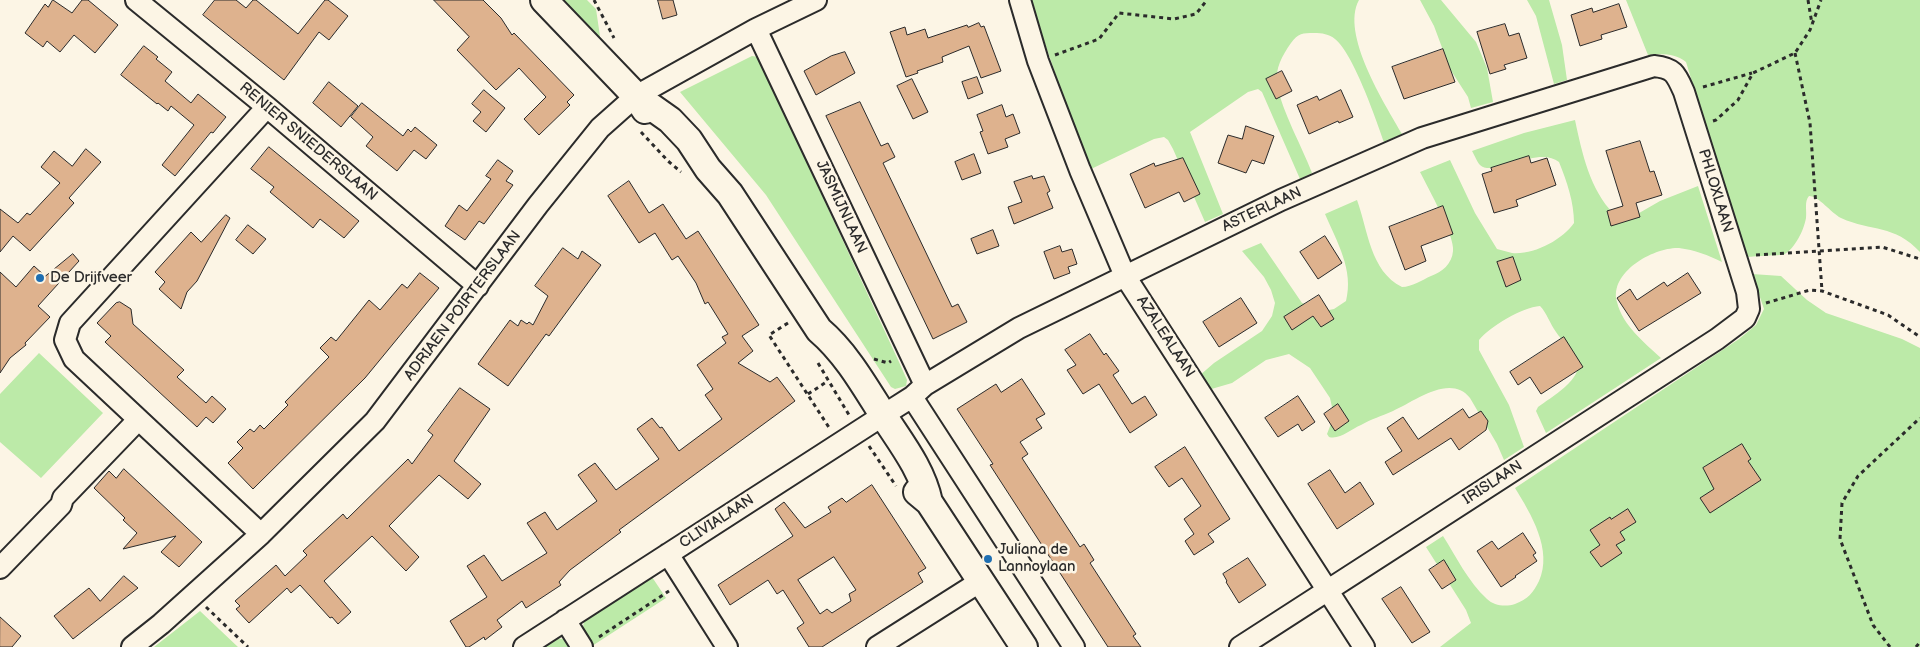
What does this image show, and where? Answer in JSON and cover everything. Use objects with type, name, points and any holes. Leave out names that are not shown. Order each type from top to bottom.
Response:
[{"type":"street","name":"RENIER SNIEDERSLAAN","points":[[136,0],[267,107],[478,286]]},
{"type":"street","points":[[544,0],[628,103],[660,132],[695,171],[730,194],[819,330],[824,350],[835,371],[903,475],[917,492],[929,502],[1024,647]]},
{"type":"street","name":"ADRIAEN POIRTERSLAAN","points":[[132,647],[161,624],[261,534],[375,421],[538,205],[600,128],[628,103],[756,29],[816,0]]},
{"type":"street","name":"AZALEALAAN","points":[[1020,0],[1038,61],[1080,170],[1125,276],[1364,647]]},
{"type":"street","name":"JASMIJNLAAN","points":[[756,29],[919,391]]},
{"type":"street","name":"ASTERLAAN","points":[[870,423],[1019,328],[1281,200],[1422,138],[1654,66],[1668,68]]},
{"type":"street","name":"PHLOXLAAN","points":[[1668,68],[1678,77],[1695,125],[1747,292],[1747,313]]},
{"type":"street","points":[[261,534],[74,359],[65,340],[70,323],[267,107]]},
{"type":"street","name":"IRISLAAN","points":[[1240,647],[1717,338],[1747,313]]},
{"type":"street","points":[[919,391],[1074,647]]},
{"type":"street","points":[[0,568],[61,506],[63,498],[138,420]]},
{"type":"street","name":"CLIVIALAAN","points":[[524,647],[870,423]]},
{"type":"street","points":[[668,554],[727,647]]},
{"type":"street","points":[[877,647],[981,581]]},
{"type":"street","points":[[565,620],[587,644]]},
{"type":"path","points":[[1038,61],[1098,39],[1119,13],[1174,19],[1196,14],[1207,0]]},
{"type":"path","points":[[1808,0],[1812,24]]},
{"type":"path","points":[[1684,92],[1753,73],[1795,52],[1810,30],[1821,0]]},
{"type":"path","points":[[1795,52],[1810,123],[1822,291]]},
{"type":"path","points":[[1695,125],[1716,120],[1738,100],[1753,73]]},
{"type":"path","points":[[628,103],[668,161],[695,171]]},
{"type":"path","points":[[1735,257],[1882,247],[1920,259]]},
{"type":"path","points":[[1747,313],[1810,290],[1822,291],[1888,315],[1920,337]]},
{"type":"path","points":[[793,320],[769,334],[839,443]]},
{"type":"path","points":[[815,358],[870,423],[896,486]]},
{"type":"path","points":[[1890,647],[1873,625],[1840,538],[1842,504],[1858,476],[1920,418]]},
{"type":"path","points":[[587,644],[685,581]]},
{"type":"path","points":[[193,594],[248,647]]},
{"type":"path","points":[[1916,647],[1920,642]]},
{"type":"green space","points":[[555,0],[587,0],[596,9],[602,50]]},
{"type":"green space","points":[[1030,0],[1359,0],[1355,14],[1355,31],[1360,49],[1376,87],[1402,134],[1384,142],[1356,72],[1342,47],[1335,39],[1323,34],[1301,34],[1296,37],[1282,57],[1278,67],[1277,84],[1288,117],[1312,173],[1300,179],[1262,92],[1258,89],[1248,92],[1190,132],[1223,214],[1205,222],[1173,149],[1164,137],[1154,139],[1091,169]]},
{"type":"green space","points":[[1420,0],[1441,0],[1476,42],[1487,68],[1493,102],[1471,108],[1468,97],[1450,69],[1434,26]]},
{"type":"green space","points":[[1527,0],[1549,0],[1562,45],[1567,80],[1554,84],[1536,16]]},
{"type":"green space","points":[[1626,0],[1920,0],[1920,252],[1910,243],[1892,233],[1841,218],[1817,199],[1809,196],[1803,228],[1798,239],[1787,252],[1783,255],[1748,257],[1727,196],[1686,62],[1663,54],[1648,55]]},
{"type":"green space","points":[[752,56],[758,57],[899,362],[907,380],[906,386],[895,389],[891,387],[766,195],[680,92]]},
{"type":"green space","points":[[1575,120],[1588,170],[1599,194],[1614,214],[1634,216],[1660,201],[1698,186],[1722,262],[1701,253],[1679,248],[1658,252],[1636,263],[1627,271],[1616,291],[1617,302],[1624,319],[1641,340],[1661,358],[1546,433],[1536,411],[1538,407],[1565,387],[1576,374],[1577,360],[1540,306],[1524,310],[1498,324],[1479,340],[1479,350],[1509,405],[1524,447],[1504,460],[1497,444],[1470,398],[1462,391],[1452,388],[1442,389],[1421,396],[1341,436],[1333,438],[1327,434],[1334,416],[1330,398],[1310,368],[1289,354],[1266,360],[1232,383],[1208,390],[1199,376],[1214,363],[1262,331],[1272,316],[1275,303],[1271,290],[1264,277],[1242,251],[1261,243],[1302,303],[1324,311],[1334,309],[1346,301],[1348,278],[1343,256],[1325,214],[1357,200],[1372,249],[1383,271],[1391,280],[1402,287],[1417,283],[1443,270],[1451,260],[1453,251],[1450,235],[1420,172],[1450,160],[1475,213],[1497,249],[1520,253],[1538,249],[1562,235],[1574,223],[1570,192],[1559,162],[1550,158],[1540,157],[1495,168],[1487,168],[1480,165],[1472,151],[1524,133]]},
{"type":"green space","points":[[1752,274],[1781,276],[1807,300],[1826,313],[1902,339],[1920,348],[1920,647],[1440,647],[1471,623],[1466,610],[1426,547],[1443,536],[1474,585],[1493,603],[1504,606],[1512,605],[1527,598],[1539,581],[1543,569],[1542,545],[1533,521],[1515,488],[1739,339],[1756,325],[1764,309]]},
{"type":"green space","points":[[39,353],[103,413],[41,478],[0,442],[0,394]]},
{"type":"green space","points":[[650,574],[666,598],[592,646],[583,630],[585,619]]},
{"type":"green space","points":[[200,611],[238,647],[154,647]]},
{"type":"green space","points":[[554,638],[564,639],[572,647],[537,647]]},
{"type":"building","points":[[53,0],[72,13],[82,0],[88,0],[118,25],[95,53],[74,35],[60,52],[47,41],[43,47],[25,33],[45,4],[48,7]]},
{"type":"building","points":[[215,0],[236,0],[246,8],[253,0],[256,0],[298,34],[325,0],[328,0],[348,16],[329,40],[319,32],[284,80],[203,15]]},
{"type":"building","points":[[434,0],[483,0],[501,18],[512,35],[514,33],[574,95],[567,102],[570,105],[539,135],[524,119],[546,97],[519,68],[496,90],[457,50],[469,37]]},
{"type":"building","points":[[658,0],[673,0],[677,15],[663,19]]},
{"type":"building","points":[[1619,4],[1627,27],[1601,35],[1602,39],[1580,46],[1571,15],[1592,8],[1593,12]]},
{"type":"building","points":[[979,23],[981,27],[984,26],[1001,71],[981,78],[969,46],[942,57],[943,62],[906,77],[890,32],[905,27],[907,35],[925,29],[928,38]]},
{"type":"building","points":[[1505,24],[1509,36],[1519,33],[1527,58],[1504,65],[1506,69],[1490,74],[1477,32]]},
{"type":"building","points":[[144,46],[172,72],[165,81],[191,103],[198,94],[226,117],[213,133],[211,132],[175,176],[162,165],[194,125],[171,106],[168,111],[157,104],[121,75]]},
{"type":"building","points":[[1443,49],[1455,82],[1404,99],[1392,67]]},
{"type":"building","points":[[845,52],[855,73],[816,95],[804,71],[831,56]]},
{"type":"building","points":[[1282,71],[1292,91],[1276,99],[1266,79]]},
{"type":"building","points":[[977,77],[983,93],[968,99],[962,82]]},
{"type":"building","points":[[912,79],[928,112],[913,119],[897,86]]},
{"type":"building","points":[[329,82],[358,106],[341,127],[313,103]]},
{"type":"building","points":[[484,90],[505,108],[486,132],[473,121],[481,112],[472,104]]},
{"type":"building","points":[[1341,90],[1353,117],[1339,123],[1338,121],[1309,134],[1297,105],[1317,96],[1319,100]]},
{"type":"building","points":[[860,102],[881,146],[888,143],[895,157],[883,163],[952,307],[958,304],[967,322],[933,339],[826,116]]},
{"type":"building","points":[[362,103],[403,136],[408,129],[411,132],[415,127],[437,145],[426,159],[414,150],[397,171],[366,146],[373,137],[351,117]]},
{"type":"building","points":[[1002,105],[1006,117],[1013,114],[1020,133],[1005,139],[1008,147],[988,154],[980,132],[983,131],[977,115]]},
{"type":"building","points":[[1246,126],[1274,136],[1264,164],[1252,160],[1246,173],[1218,163],[1228,135],[1242,139]]},
{"type":"building","points":[[1640,141],[1650,172],[1654,171],[1662,195],[1636,203],[1640,217],[1611,226],[1607,211],[1623,206],[1606,151]]},
{"type":"building","points":[[269,147],[359,221],[344,238],[320,219],[313,228],[270,192],[274,187],[251,169]]},
{"type":"building","points":[[86,149],[101,162],[69,198],[74,203],[30,251],[13,236],[0,252],[0,209],[18,223],[27,213],[30,215],[60,183],[41,167],[54,151],[72,166]]},
{"type":"building","points":[[974,154],[981,173],[962,180],[955,162]]},
{"type":"building","points":[[1529,156],[1531,163],[1547,158],[1556,185],[1516,200],[1518,206],[1494,213],[1482,174],[1492,171],[1491,168]]},
{"type":"building","points":[[1183,158],[1200,194],[1184,202],[1179,192],[1145,208],[1130,174],[1154,163],[1155,166]]},
{"type":"building","points":[[498,160],[513,171],[506,181],[513,185],[484,224],[479,221],[465,240],[445,226],[459,205],[467,211],[491,179],[486,176]]},
{"type":"building","points":[[1032,176],[1033,179],[1044,176],[1050,191],[1047,193],[1053,208],[1014,224],[1008,207],[1022,202],[1014,182]]},
{"type":"building","points":[[629,181],[649,213],[663,204],[686,239],[698,231],[759,325],[742,336],[753,351],[738,363],[770,382],[777,377],[795,401],[619,530],[621,532],[570,570],[559,582],[561,585],[526,608],[522,601],[497,620],[502,627],[485,640],[484,637],[466,647],[450,621],[487,597],[467,566],[484,555],[502,581],[547,553],[527,523],[545,512],[557,530],[597,501],[578,475],[595,463],[616,490],[659,459],[637,429],[652,418],[660,428],[662,427],[679,451],[722,419],[705,395],[713,389],[697,365],[726,343],[722,337],[728,334],[708,302],[705,304],[696,283],[678,256],[672,260],[655,233],[639,243],[608,196]]},
{"type":"building","points":[[1443,206],[1453,234],[1421,246],[1426,261],[1405,270],[1389,227]]},
{"type":"building","points":[[226,215],[230,218],[197,281],[187,292],[181,309],[159,289],[165,282],[155,272],[191,232],[201,242]]},
{"type":"building","points":[[248,225],[266,239],[253,254],[236,240]]},
{"type":"building","points":[[993,230],[999,246],[977,254],[971,239]]},
{"type":"building","points":[[1325,236],[1342,263],[1318,279],[1300,252]]},
{"type":"building","points":[[1060,246],[1062,252],[1072,249],[1077,264],[1068,267],[1070,273],[1054,279],[1044,252]]},
{"type":"building","points":[[563,248],[578,259],[582,251],[601,265],[549,336],[546,334],[508,386],[478,364],[510,320],[518,326],[521,320],[533,325],[548,296],[535,286]]},
{"type":"building","points":[[73,254],[79,261],[38,306],[50,317],[25,343],[26,345],[10,358],[0,373],[0,272],[16,287],[34,266],[45,276]]},
{"type":"building","points":[[1513,257],[1521,280],[1506,287],[1497,262]]},
{"type":"building","points":[[420,273],[439,288],[365,378],[253,489],[228,463],[243,448],[237,442],[250,429],[254,432],[260,425],[264,429],[288,405],[285,402],[329,357],[320,348],[331,337],[336,341],[369,300],[380,310],[402,284],[407,288]]},
{"type":"building","points":[[1688,273],[1701,293],[1639,331],[1617,298],[1630,289],[1637,300],[1664,282],[1667,286]]},
{"type":"building","points":[[1319,295],[1334,319],[1321,327],[1313,316],[1292,330],[1284,317]]},
{"type":"building","points":[[1241,298],[1257,323],[1219,347],[1203,322]]},
{"type":"building","points":[[120,302],[131,309],[133,324],[184,370],[177,377],[206,403],[212,396],[226,409],[213,423],[206,417],[197,427],[105,342],[111,336],[97,323],[116,303]]},
{"type":"building","points":[[1090,334],[1104,355],[1106,353],[1119,371],[1113,375],[1132,404],[1145,396],[1157,415],[1130,433],[1099,384],[1083,394],[1067,370],[1076,365],[1065,350]]},
{"type":"building","points":[[1564,337],[1583,367],[1541,394],[1530,377],[1518,385],[1510,372]]},
{"type":"building","points":[[1022,379],[1045,414],[1036,419],[1042,428],[1020,442],[1028,454],[1022,458],[1080,547],[1084,544],[1094,560],[1090,563],[1136,634],[1133,636],[1141,647],[1108,647],[990,465],[993,464],[957,409],[996,384],[1001,392]]},
{"type":"building","points":[[460,388],[490,409],[454,461],[481,484],[468,499],[439,475],[389,526],[419,557],[406,571],[372,536],[324,581],[351,612],[338,624],[332,617],[330,618],[300,585],[291,593],[287,588],[249,623],[236,609],[240,606],[235,601],[276,565],[285,576],[307,555],[303,551],[343,514],[347,519],[408,459],[412,464],[433,435],[428,431]]},
{"type":"building","points":[[1298,396],[1315,422],[1302,431],[1298,424],[1278,437],[1265,418]]},
{"type":"building","points":[[1338,404],[1349,421],[1335,431],[1324,414]]},
{"type":"building","points":[[1463,409],[1469,418],[1481,411],[1488,421],[1486,430],[1459,450],[1451,438],[1393,475],[1385,462],[1402,451],[1387,428],[1403,417],[1418,439]]},
{"type":"building","points":[[1742,444],[1751,459],[1748,461],[1761,480],[1710,513],[1700,498],[1714,489],[1703,468]]},
{"type":"building","points":[[1185,447],[1230,519],[1208,534],[1214,542],[1194,555],[1185,541],[1194,534],[1184,519],[1201,506],[1182,478],[1169,487],[1155,467]]},
{"type":"building","points":[[124,469],[202,542],[179,567],[161,552],[176,536],[123,549],[137,533],[123,520],[125,518],[94,488],[109,471],[116,478]]},
{"type":"building","points":[[1330,470],[1345,493],[1360,482],[1374,504],[1337,529],[1308,484]]},
{"type":"building","points":[[872,485],[926,568],[918,573],[923,582],[822,647],[809,647],[797,628],[804,623],[783,590],[777,594],[768,580],[730,605],[718,585],[793,536],[775,509],[784,502],[805,528],[831,512],[828,507],[842,498],[846,502]],"holes":[[[834,557],[856,590],[849,594],[851,601],[832,613],[827,609],[820,614],[798,580]]]},
{"type":"building","points":[[1628,509],[1636,522],[1620,532],[1625,540],[1616,545],[1622,553],[1601,567],[1590,552],[1600,545],[1590,530],[1610,517],[1611,519]]},
{"type":"building","points":[[1523,533],[1536,553],[1533,555],[1537,561],[1501,587],[1477,551],[1492,541],[1498,549]]},
{"type":"building","points":[[1248,558],[1266,585],[1239,603],[1223,574]]},
{"type":"building","points":[[1444,560],[1456,580],[1442,589],[1429,570]]},
{"type":"building","points":[[124,576],[138,588],[73,639],[54,616],[89,588],[100,601]]},
{"type":"building","points":[[1401,587],[1430,632],[1412,643],[1382,599]]},
{"type":"building","points":[[0,617],[21,636],[12,647],[0,647]]},
{"type":"place","name":"De Drijfveer","points":[[40,278]]},
{"type":"place","name":"Juliana de Lannoylaan","points":[[988,559]]}]
